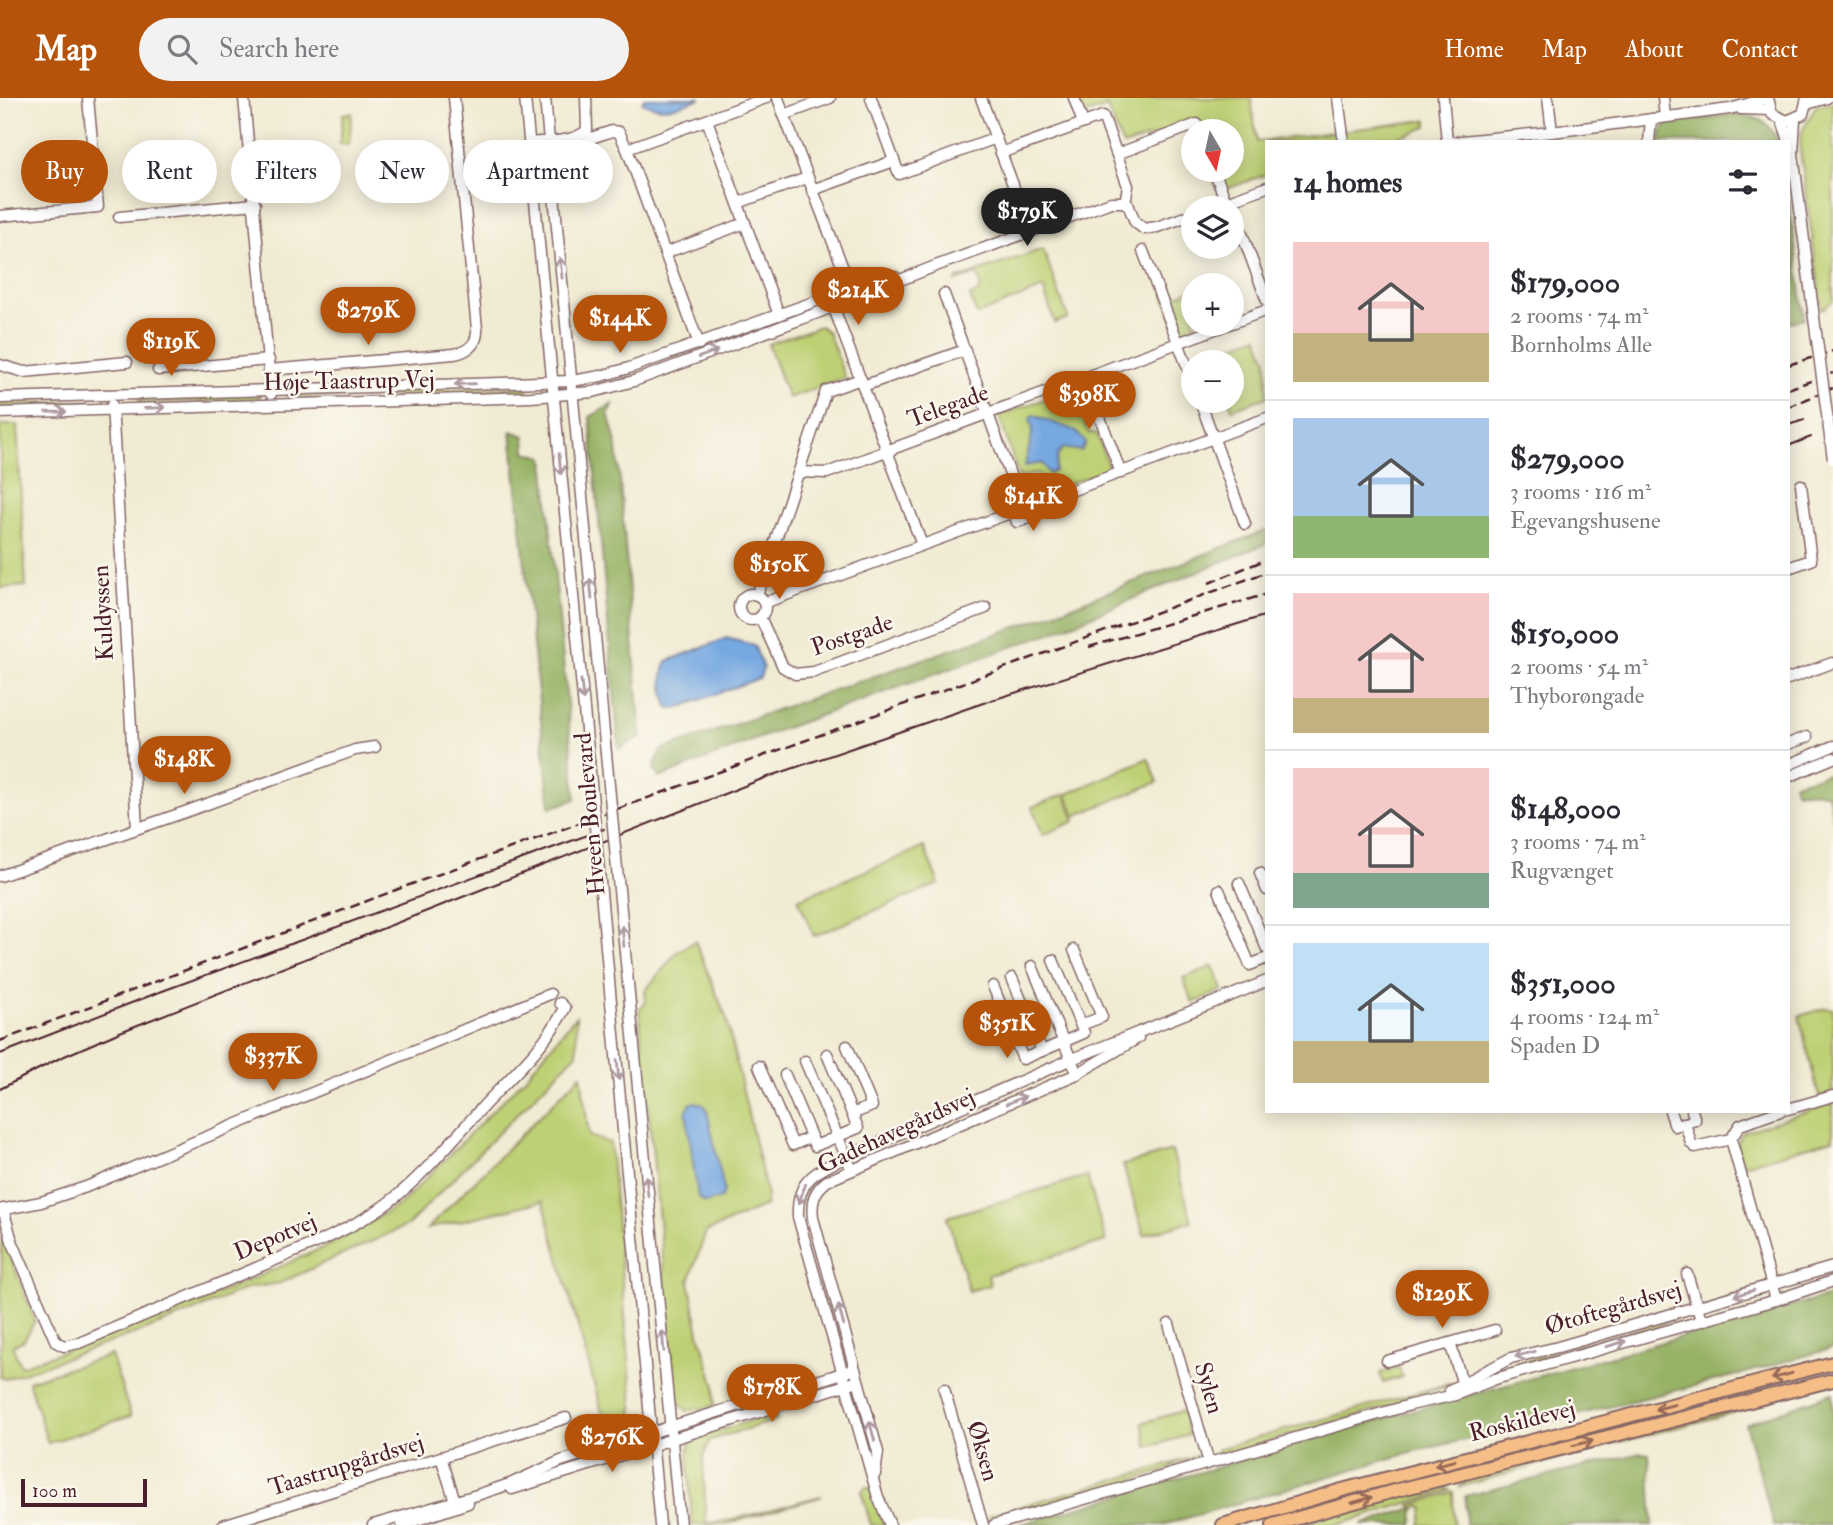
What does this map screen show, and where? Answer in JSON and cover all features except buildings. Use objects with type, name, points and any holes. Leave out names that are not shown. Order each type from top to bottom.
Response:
[{"type":"main road","name":"Roskildevej","points":[[1223,1525],[1342,1490],[1833,1363]]},
{"type":"main road","name":"Roskildevej","points":[[1273,1525],[1394,1491],[1833,1380]]},
{"type":"street","points":[[0,216],[97,207],[88,98]]},
{"type":"street","points":[[244,98],[271,404]]},
{"type":"street","points":[[158,370],[454,354],[473,344],[477,329],[454,98]]},
{"type":"street","name":"Hveen Boulevard","points":[[525,98],[529,140]]},
{"type":"street","name":"Hveen Boulevard","points":[[545,98],[549,140]]},
{"type":"street","points":[[558,140],[576,138],[587,130],[586,98]]},
{"type":"street","points":[[627,149],[766,98]]},
{"type":"street","points":[[778,98],[850,289]]},
{"type":"street","points":[[784,115],[830,98]]},
{"type":"street","points":[[871,98],[898,174],[996,138]]},
{"type":"street","points":[[981,98],[1030,231]]},
{"type":"street","points":[[1074,98],[1083,123]]},
{"type":"street","points":[[1338,98],[1343,136]]},
{"type":"street","points":[[1443,98],[1450,140]]},
{"type":"street","points":[[1548,98],[1552,132]]},
{"type":"street","points":[[1663,98],[1665,117]]},
{"type":"street","points":[[1730,109],[1768,98],[1770,110]]},
{"type":"street","points":[[1782,120],[1795,119],[1802,114],[1807,101],[1827,98]]},
{"type":"street","points":[[1470,140],[1730,109],[1770,110],[1782,120],[1788,140]]},
{"type":"street","points":[[1002,153],[1103,116],[1128,186],[1125,202]]},
{"type":"street","points":[[1649,140],[1651,119]]},
{"type":"street","points":[[1795,119],[1793,154],[1833,458]]},
{"type":"street","points":[[707,120],[779,315]]},
{"type":"street","points":[[1117,154],[1181,130]]},
{"type":"street","points":[[584,134],[591,138],[612,131],[619,132],[699,344]]},
{"type":"street","points":[[1790,145],[1793,154]]},
{"type":"street","points":[[812,190],[894,160]]},
{"type":"street","points":[[738,203],[807,178]]},
{"type":"street","points":[[1242,196],[1265,188]]},
{"type":"street","points":[[832,302],[1111,202],[1125,202],[1130,207],[1135,222],[1144,229],[1181,219]]},
{"type":"street","name":"Hveen Boulevard","points":[[535,203],[660,1525]]},
{"type":"street","name":"Hveen Boulevard","points":[[555,203],[680,1525]]},
{"type":"street","points":[[118,216],[255,204]]},
{"type":"street","points":[[665,253],[745,223]]},
{"type":"street","points":[[1244,242],[1265,296]]},
{"type":"street","points":[[1143,251],[1181,350]]},
{"type":"street","points":[[832,302],[850,289],[933,267]]},
{"type":"street","points":[[944,294],[1019,499]]},
{"type":"street","points":[[832,302],[922,545]]},
{"type":"street","name":"Høje Taastrup Vej","points":[[0,398],[572,381],[601,376],[779,315],[832,302]]},
{"type":"street","name":"Høje Taastrup Vej","points":[[0,413],[573,395],[634,381],[832,302]]},
{"type":"street","name":"Telegade","points":[[1244,318],[1265,311]]},
{"type":"street","name":"Telegade","points":[[799,472],[827,474],[1194,336]]},
{"type":"street","points":[[965,350],[862,383],[827,391],[760,599],[764,611],[760,617],[749,619],[740,610],[744,598],[760,599],[1013,512]]},
{"type":"street","points":[[0,365],[24,372],[127,362]]},
{"type":"street","points":[[1085,378],[1122,473]]},
{"type":"street","name":"Kuldyssen","points":[[111,395],[136,828]]},
{"type":"street","points":[[1204,413],[1245,524]]},
{"type":"street","points":[[1033,505],[1265,419]]},
{"type":"street","points":[[1790,567],[1811,560],[1801,485]]},
{"type":"street","points":[[1030,495],[1033,505],[1037,515],[1017,522],[1010,503],[1030,495]]},
{"type":"street","name":"Postgade","points":[[760,617],[783,667],[794,674],[814,672],[986,608]]},
{"type":"street","points":[[1790,678],[1832,663]]},
{"type":"street","points":[[1790,743],[1807,737]]},
{"type":"street","points":[[1790,764],[1833,746]]},
{"type":"street","points":[[0,876],[355,750],[375,747]]},
{"type":"street","points":[[1790,776],[1833,758]]},
{"type":"street","points":[[1260,873],[1265,885]]},
{"type":"street","points":[[1239,883],[1265,944]]},
{"type":"street","points":[[1219,890],[1250,965],[1265,959]]},
{"type":"street","points":[[1074,950],[1102,1017],[1081,1025]]},
{"type":"street","points":[[993,986],[1023,1059],[1042,1051],[1084,1033],[1054,960]]},
{"type":"street","points":[[1032,966],[1077,1074]]},
{"type":"street","points":[[1012,978],[1042,1051]]},
{"type":"street","name":"Gadehavegårdsvej","points":[[847,1385],[798,1217],[797,1202],[808,1179],[821,1169],[846,1157],[1072,1059],[1265,982]]},
{"type":"street","name":"Depotvej","points":[[550,994],[86,1187],[41,1202],[2,1210],[12,1241],[56,1342],[64,1346],[79,1342],[327,1238],[355,1225],[387,1204],[414,1180],[535,1052],[556,1026],[565,1008],[560,1003]]},
{"type":"street","name":"Gadehavegårdsvej","points":[[859,1381],[811,1208],[812,1200],[820,1186],[1077,1074],[1169,1022]]},
{"type":"street","points":[[847,1046],[872,1106],[852,1114]]},
{"type":"street","points":[[785,1075],[815,1146],[858,1128],[827,1054]]},
{"type":"street","points":[[805,1060],[852,1170]]},
{"type":"street","points":[[760,1066],[793,1145],[811,1137]]},
{"type":"street","points":[[1790,1108],[1833,1096]]},
{"type":"street","points":[[1672,1113],[1675,1126],[1695,1120],[1693,1113]]},
{"type":"street","points":[[1685,1123],[1691,1143],[1695,1147],[1731,1139],[1740,1125],[1774,1113]]},
{"type":"street","points":[[1731,1139],[1776,1300]]},
{"type":"street","name":"Øtoftegårdsvej","points":[[1464,1387],[1511,1358],[1833,1267]]},
{"type":"street","points":[[1687,1274],[1701,1320]]},
{"type":"street","name":"Øtoftegårdsvej","points":[[994,1525],[1464,1387],[1776,1300],[1833,1281]]},
{"type":"street","name":"Sylen","points":[[1169,1324],[1209,1463]]},
{"type":"street","points":[[1387,1361],[1495,1330]]},
{"type":"street","points":[[1450,1343],[1464,1387]]},
{"type":"street","points":[[373,1525],[510,1484],[561,1461],[856,1369]]},
{"type":"street","points":[[402,1525],[859,1381],[878,1452],[874,1481]]},
{"type":"street","points":[[847,1385],[874,1481],[890,1525]]},
{"type":"street","name":"Øksen","points":[[944,1390],[983,1525]]},
{"type":"street","name":"Taastrupgårdsvej","points":[[223,1525],[566,1418]]},
{"type":"street","name":"Taastrupgårdsvej","points":[[441,1457],[454,1501]]},
{"type":"green space","points":[[1077,98],[1251,98],[1257,142],[1265,141],[1265,175],[1218,192],[1214,182],[1244,182],[1244,119],[1181,119],[1181,127],[1123,146],[1107,107],[1083,115]]},
{"type":"green space","points":[[1833,102],[1833,301],[1822,309],[1800,149],[1801,133],[1816,106]]},
{"type":"green space","points":[[352,113],[349,144],[341,144],[343,114]]},
{"type":"green space","points":[[1735,115],[1750,117],[1766,124],[1777,140],[1660,140],[1664,126],[1672,122]]},
{"type":"green space","points":[[1427,120],[1427,126],[1412,133],[1380,140],[1272,140]]},
{"type":"green space","points":[[1790,207],[1804,318],[1790,322]]},
{"type":"green space","points":[[1043,249],[1068,318],[1055,323],[1043,288],[977,315],[970,296],[980,292],[977,274],[956,281],[957,279]]},
{"type":"green space","points":[[353,291],[359,315],[350,317],[342,292]]},
{"type":"green space","points":[[1174,292],[1176,296],[1181,294],[1181,332],[1178,333],[1164,295]]},
{"type":"green space","points":[[820,326],[828,332],[845,378],[788,398],[768,344]]},
{"type":"green space","points":[[1258,336],[1265,355],[1265,398],[1244,405],[1244,350],[1221,350]]},
{"type":"green space","points":[[527,387],[527,392],[287,399],[287,394]]},
{"type":"green space","points":[[1080,387],[1091,416],[1085,424],[1089,433],[1096,433],[1109,468],[1046,493],[1038,473],[1019,477],[999,415]]},
{"type":"green space","points":[[259,395],[259,400],[139,403],[139,399]]},
{"type":"green space","points":[[91,401],[91,405],[0,407],[0,403]]},
{"type":"green space","points":[[614,403],[608,413],[617,447],[641,736],[619,749],[590,417]]},
{"type":"green space","points":[[0,425],[17,425],[26,586],[0,588]]},
{"type":"green space","points":[[511,431],[525,436],[526,452],[544,457],[576,799],[550,808]]},
{"type":"green space","points":[[1265,531],[1265,544],[1053,632],[777,731],[659,778],[654,769],[661,750],[1028,623]]},
{"type":"green space","points":[[1148,758],[1158,782],[1075,816],[1067,794]]},
{"type":"green space","points":[[1826,774],[1833,779],[1833,819],[1828,794],[1795,790],[1794,783]]},
{"type":"green space","points":[[1065,794],[1075,821],[1043,835],[1032,807]]},
{"type":"green space","points":[[924,847],[939,884],[814,936],[798,899]]},
{"type":"green space","points":[[695,941],[726,1017],[767,1195],[765,1206],[706,1232],[689,1281],[699,1333],[715,1386],[714,1406],[687,1411],[676,1399],[639,1010],[646,1002],[645,991],[677,952]]},
{"type":"green space","points":[[1213,966],[1223,990],[1193,1003],[1183,978]]},
{"type":"green space","points":[[1826,1008],[1833,1009],[1833,1092],[1819,1097],[1799,1016]]},
{"type":"green space","points":[[576,1016],[577,1053],[408,1225],[280,1283],[248,1288],[170,1321],[6,1379],[0,1377],[2,1235],[35,1321],[24,1340],[12,1346],[21,1366],[232,1288],[331,1244],[401,1204],[524,1079]]},
{"type":"green space","points":[[581,1075],[589,1136],[610,1143],[633,1407],[631,1423],[607,1430],[543,1201],[427,1229]]},
{"type":"green space","points":[[1833,1103],[1833,1139],[1743,1165],[1738,1144],[1743,1132]]},
{"type":"green space","points":[[1172,1151],[1192,1221],[1144,1235],[1123,1165]]},
{"type":"green space","points":[[1087,1176],[1106,1241],[988,1275],[990,1285],[969,1291],[947,1217]]},
{"type":"green space","points":[[1770,1292],[1768,1297],[1706,1314],[1706,1309]]},
{"type":"green space","points":[[1833,1295],[1833,1348],[1569,1417],[1419,1450],[1163,1525],[1018,1525],[1380,1420]]},
{"type":"green space","points":[[1692,1313],[1650,1331],[1474,1382],[1508,1366]]},
{"type":"green space","points":[[111,1355],[131,1416],[48,1443],[28,1381]]},
{"type":"green space","points":[[1399,1367],[1402,1377],[1383,1383],[1380,1373]]},
{"type":"green space","points":[[1451,1383],[1429,1391],[1422,1397],[1216,1454],[1221,1448]]},
{"type":"green space","points":[[1833,1393],[1833,1525],[1774,1525],[1745,1424]]},
{"type":"green space","points":[[1743,1410],[1459,1487],[1471,1477],[1725,1412]]},
{"type":"green space","points":[[1182,1411],[1189,1435],[1148,1447],[1142,1423]]},
{"type":"green space","points":[[773,1414],[777,1420],[710,1440],[703,1458],[706,1523],[731,1520],[822,1496],[727,1524],[692,1525],[688,1455],[690,1443],[705,1435]]},
{"type":"green space","points":[[1641,1453],[1649,1454],[1653,1525],[1466,1525],[1465,1496]]},
{"type":"green space","points":[[1199,1456],[1176,1463],[1168,1470],[989,1520],[990,1515]]},
{"type":"green space","points":[[866,1487],[871,1489],[884,1525],[871,1525],[862,1494]]},
{"type":"green space","points":[[1444,1487],[1450,1490],[1337,1525],[1305,1525],[1328,1514],[1416,1491],[1426,1492]]},
{"type":"green space","points":[[1453,1492],[1454,1525],[1420,1525],[1424,1509],[1419,1505],[1416,1509],[1411,1505]]},
{"type":"green space","points":[[1414,1508],[1413,1525],[1361,1525]]},
{"type":"water","points":[[644,98],[701,98],[664,108],[649,106],[642,102]]},
{"type":"water","points":[[1033,415],[1074,430],[1086,442],[1081,451],[1063,448],[1058,455],[1055,471],[1049,474],[1042,463],[1025,466],[1033,430],[1030,418]]},
{"type":"water","points":[[727,638],[754,645],[763,668],[760,678],[669,709],[663,685],[667,661]]},
{"type":"water","points":[[695,1102],[704,1105],[707,1110],[724,1190],[721,1198],[706,1203],[698,1198],[686,1112],[690,1104]]},
{"type":"tram line","points":[[1790,424],[1804,420]]},
{"type":"tram line","points":[[1790,445],[1811,437]]},
{"type":"tram line","points":[[0,1089],[60,1058],[120,1032],[762,779],[992,700],[1265,616]]},
{"type":"tram line","points":[[0,1054],[157,993],[604,829]]},
{"type":"railway","points":[[1790,364],[1833,351]]},
{"type":"railway","points":[[1790,388],[1833,373]]},
{"type":"railway","points":[[1790,406],[1833,388]]},
{"type":"railway","points":[[1209,583],[1265,560]]},
{"type":"railway","points":[[0,1041],[401,888],[1265,573]]},
{"type":"railway","points":[[1089,647],[1265,595]]}]
